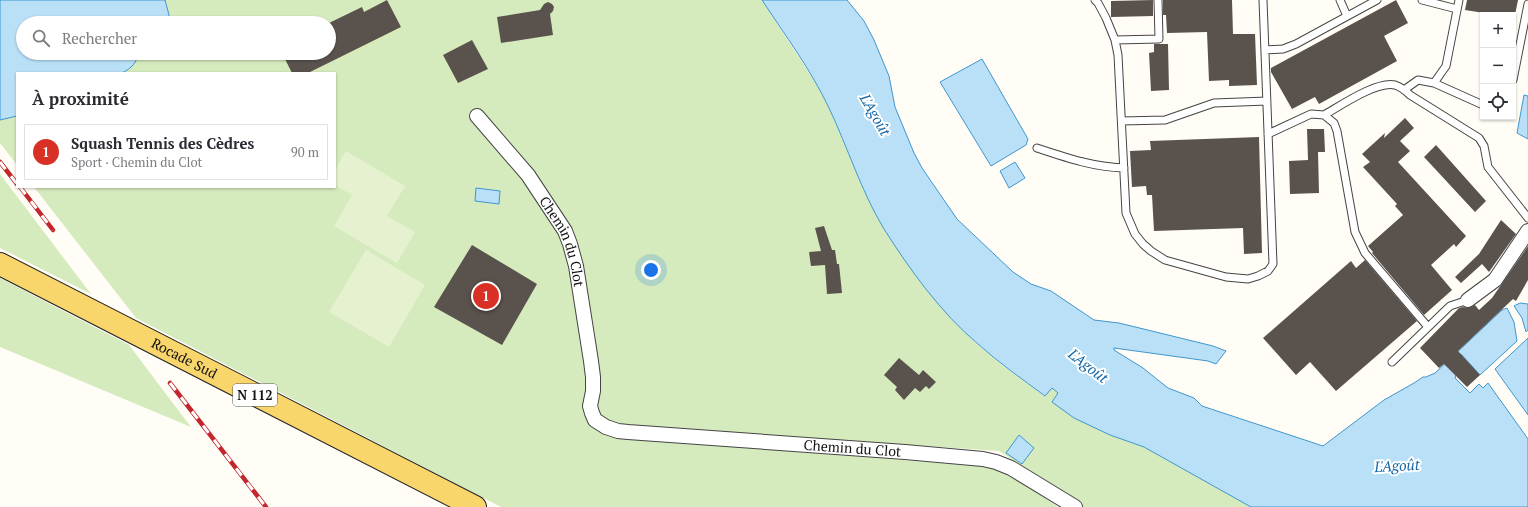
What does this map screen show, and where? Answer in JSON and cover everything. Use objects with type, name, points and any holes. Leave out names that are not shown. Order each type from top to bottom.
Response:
[{"type":"main road","name":"Rocade Sud","points":[[0,264],[475,507]]},
{"type":"street","name":"Chemin du Clot","points":[[477,116],[528,175],[565,231],[576,266],[591,361],[593,391],[600,413],[618,431],[983,459],[1011,468],[1075,507]]},
{"type":"street","points":[[1468,300],[1495,280],[1528,231]]},
{"type":"lane","points":[[1095,0],[1106,18],[1115,40],[1120,76],[1126,213],[1135,234],[1151,252],[1165,260],[1226,277],[1248,279],[1268,271],[1273,264],[1263,0]]},
{"type":"lane","points":[[1115,40],[1159,39],[1158,0]]},
{"type":"lane","points":[[1340,0],[1347,16]]},
{"type":"lane","points":[[1265,50],[1283,49],[1296,44],[1377,0]]},
{"type":"lane","points":[[1422,0],[1457,9]]},
{"type":"lane","points":[[1434,83],[1446,66],[1459,0]]},
{"type":"lane","points":[[1516,65],[1528,4]]},
{"type":"lane","points":[[1404,90],[1418,80],[1434,83],[1480,104]]},
{"type":"lane","points":[[1268,134],[1311,114],[1324,115],[1375,87],[1394,85],[1478,138],[1484,146],[1488,167],[1528,218]]},
{"type":"lane","points":[[1122,121],[1165,120],[1214,103],[1267,101]]},
{"type":"lane","points":[[1324,115],[1334,123],[1337,131],[1355,232],[1365,253],[1428,327]]},
{"type":"lane","points":[[1038,148],[1069,159],[1104,168],[1124,168]]},
{"type":"lane","points":[[1392,362],[1450,306],[1468,300]]},
{"type":"green space","points":[[165,0],[762,0],[815,82],[829,108],[864,191],[884,229],[931,294],[951,318],[976,343],[1002,365],[1044,396],[1052,388],[1059,393],[1052,402],[1110,435],[1144,447],[1251,507],[1083,507],[999,451],[641,427],[623,438],[979,466],[1000,470],[1025,484],[1058,507],[501,507],[136,318],[35,188],[336,188],[336,72],[124,72],[133,65],[136,60],[336,60],[336,16],[169,15]]},
{"type":"green space","points":[[16,116],[16,164],[0,143],[0,120]]},
{"type":"green space","points":[[346,151],[405,186],[387,216],[415,232],[397,263],[334,226],[352,195],[336,186],[336,168]]},
{"type":"green space","points":[[0,174],[91,294],[0,248]]},
{"type":"green space","points":[[366,250],[425,285],[389,347],[329,312]]},
{"type":"green space","points":[[0,278],[129,345],[191,427],[0,347]]},
{"type":"water","points":[[0,0],[165,0],[169,16],[16,16],[16,60],[136,60],[133,65],[124,72],[16,72],[16,116],[0,120]]},
{"type":"water","name":"L'Agoût","points":[[762,0],[847,0],[864,21],[874,40],[889,76],[895,107],[914,153],[922,168],[957,219],[1013,272],[1031,284],[1051,291],[1094,320],[1119,323],[1213,346],[1226,351],[1216,364],[1208,361],[1114,348],[1114,350],[1143,368],[1168,388],[1194,398],[1202,406],[1323,446],[1384,400],[1423,377],[1435,373],[1502,310],[1507,308],[1514,322],[1517,341],[1480,375],[1461,354],[1448,367],[1456,375],[1455,378],[1470,393],[1479,384],[1483,388],[1488,383],[1528,439],[1528,507],[1251,507],[1144,447],[1110,435],[1074,418],[1052,402],[1058,393],[1052,388],[1045,396],[994,358],[964,332],[951,319],[915,275],[884,229],[868,200],[836,123],[822,94]]},
{"type":"water","points":[[982,59],[1028,139],[1026,145],[991,166],[940,82]]},
{"type":"water","points":[[1524,95],[1528,96],[1528,139],[1517,133]]},
{"type":"water","points":[[1015,162],[1025,178],[1009,188],[1000,171]]},
{"type":"water","points":[[476,188],[500,191],[499,204],[475,201]]},
{"type":"water","points":[[1520,303],[1528,304],[1528,330],[1526,332],[1522,318],[1514,306]]},
{"type":"water","points":[[1528,338],[1528,415],[1495,369]]},
{"type":"water","points":[[1019,435],[1034,448],[1022,464],[1006,453]]},
{"type":"building","points":[[387,0],[401,27],[336,59],[336,20],[362,7],[364,12]]},
{"type":"building","points":[[1153,0],[1153,16],[1111,17],[1111,1]]},
{"type":"building","points":[[1163,0],[1232,0],[1233,34],[1255,34],[1257,85],[1229,86],[1229,80],[1209,81],[1207,32],[1167,33],[1166,15],[1163,15]]},
{"type":"building","points":[[1396,0],[1408,23],[1384,36],[1397,61],[1319,104],[1315,97],[1292,109],[1271,72],[1271,68]]},
{"type":"building","points":[[1467,0],[1518,0],[1516,12],[1480,12],[1465,10]]},
{"type":"building","points":[[548,2],[554,7],[550,14],[553,35],[501,43],[497,17],[540,10],[544,4]]},
{"type":"building","points":[[472,40],[488,69],[458,83],[443,55]]},
{"type":"building","points":[[1154,44],[1168,44],[1169,90],[1151,91],[1149,53],[1154,52]]},
{"type":"building","points":[[286,60],[334,60],[310,72],[292,72]]},
{"type":"building","points":[[1405,118],[1414,128],[1400,141],[1410,151],[1398,162],[1466,236],[1456,247],[1454,244],[1431,265],[1452,290],[1424,315],[1372,253],[1373,252],[1368,246],[1403,215],[1395,206],[1397,204],[1363,167],[1370,162],[1362,154],[1385,133],[1384,138]]},
{"type":"building","points":[[1307,129],[1324,129],[1325,152],[1318,152],[1319,193],[1290,194],[1289,161],[1308,160]]},
{"type":"building","points":[[1259,137],[1262,253],[1244,254],[1243,228],[1154,231],[1152,195],[1147,195],[1146,186],[1132,187],[1130,151],[1151,150],[1150,141]]},
{"type":"building","points":[[1436,145],[1486,201],[1475,212],[1424,157]]},
{"type":"building","points":[[1501,220],[1516,234],[1489,272],[1482,264],[1461,283],[1455,277],[1479,254]]},
{"type":"building","points":[[824,226],[832,250],[835,250],[837,264],[839,264],[842,293],[827,294],[825,265],[811,266],[809,252],[821,251],[815,228]]},
{"type":"building","points":[[472,245],[537,284],[502,345],[434,307]]},
{"type":"building","points":[[1528,246],[1528,280],[1516,301],[1513,299],[1458,351],[1480,375],[1467,387],[1444,364],[1439,368],[1420,348],[1459,308],[1469,308],[1475,305],[1479,310],[1492,298]]},
{"type":"building","points":[[1365,260],[1417,321],[1336,391],[1310,362],[1296,375],[1263,338],[1351,261],[1356,268]]},
{"type":"building","points":[[899,358],[919,375],[923,370],[936,382],[929,389],[926,386],[920,392],[915,388],[904,400],[895,390],[897,387],[884,375]]},
{"type":"railway","points":[[0,162],[16,183]]},
{"type":"railway","points":[[21,188],[53,230]]},
{"type":"railway","points":[[170,383],[266,507]]},
{"type":"place","name":"Squash Tennis des Cèdres","points":[[486,296]]}]
